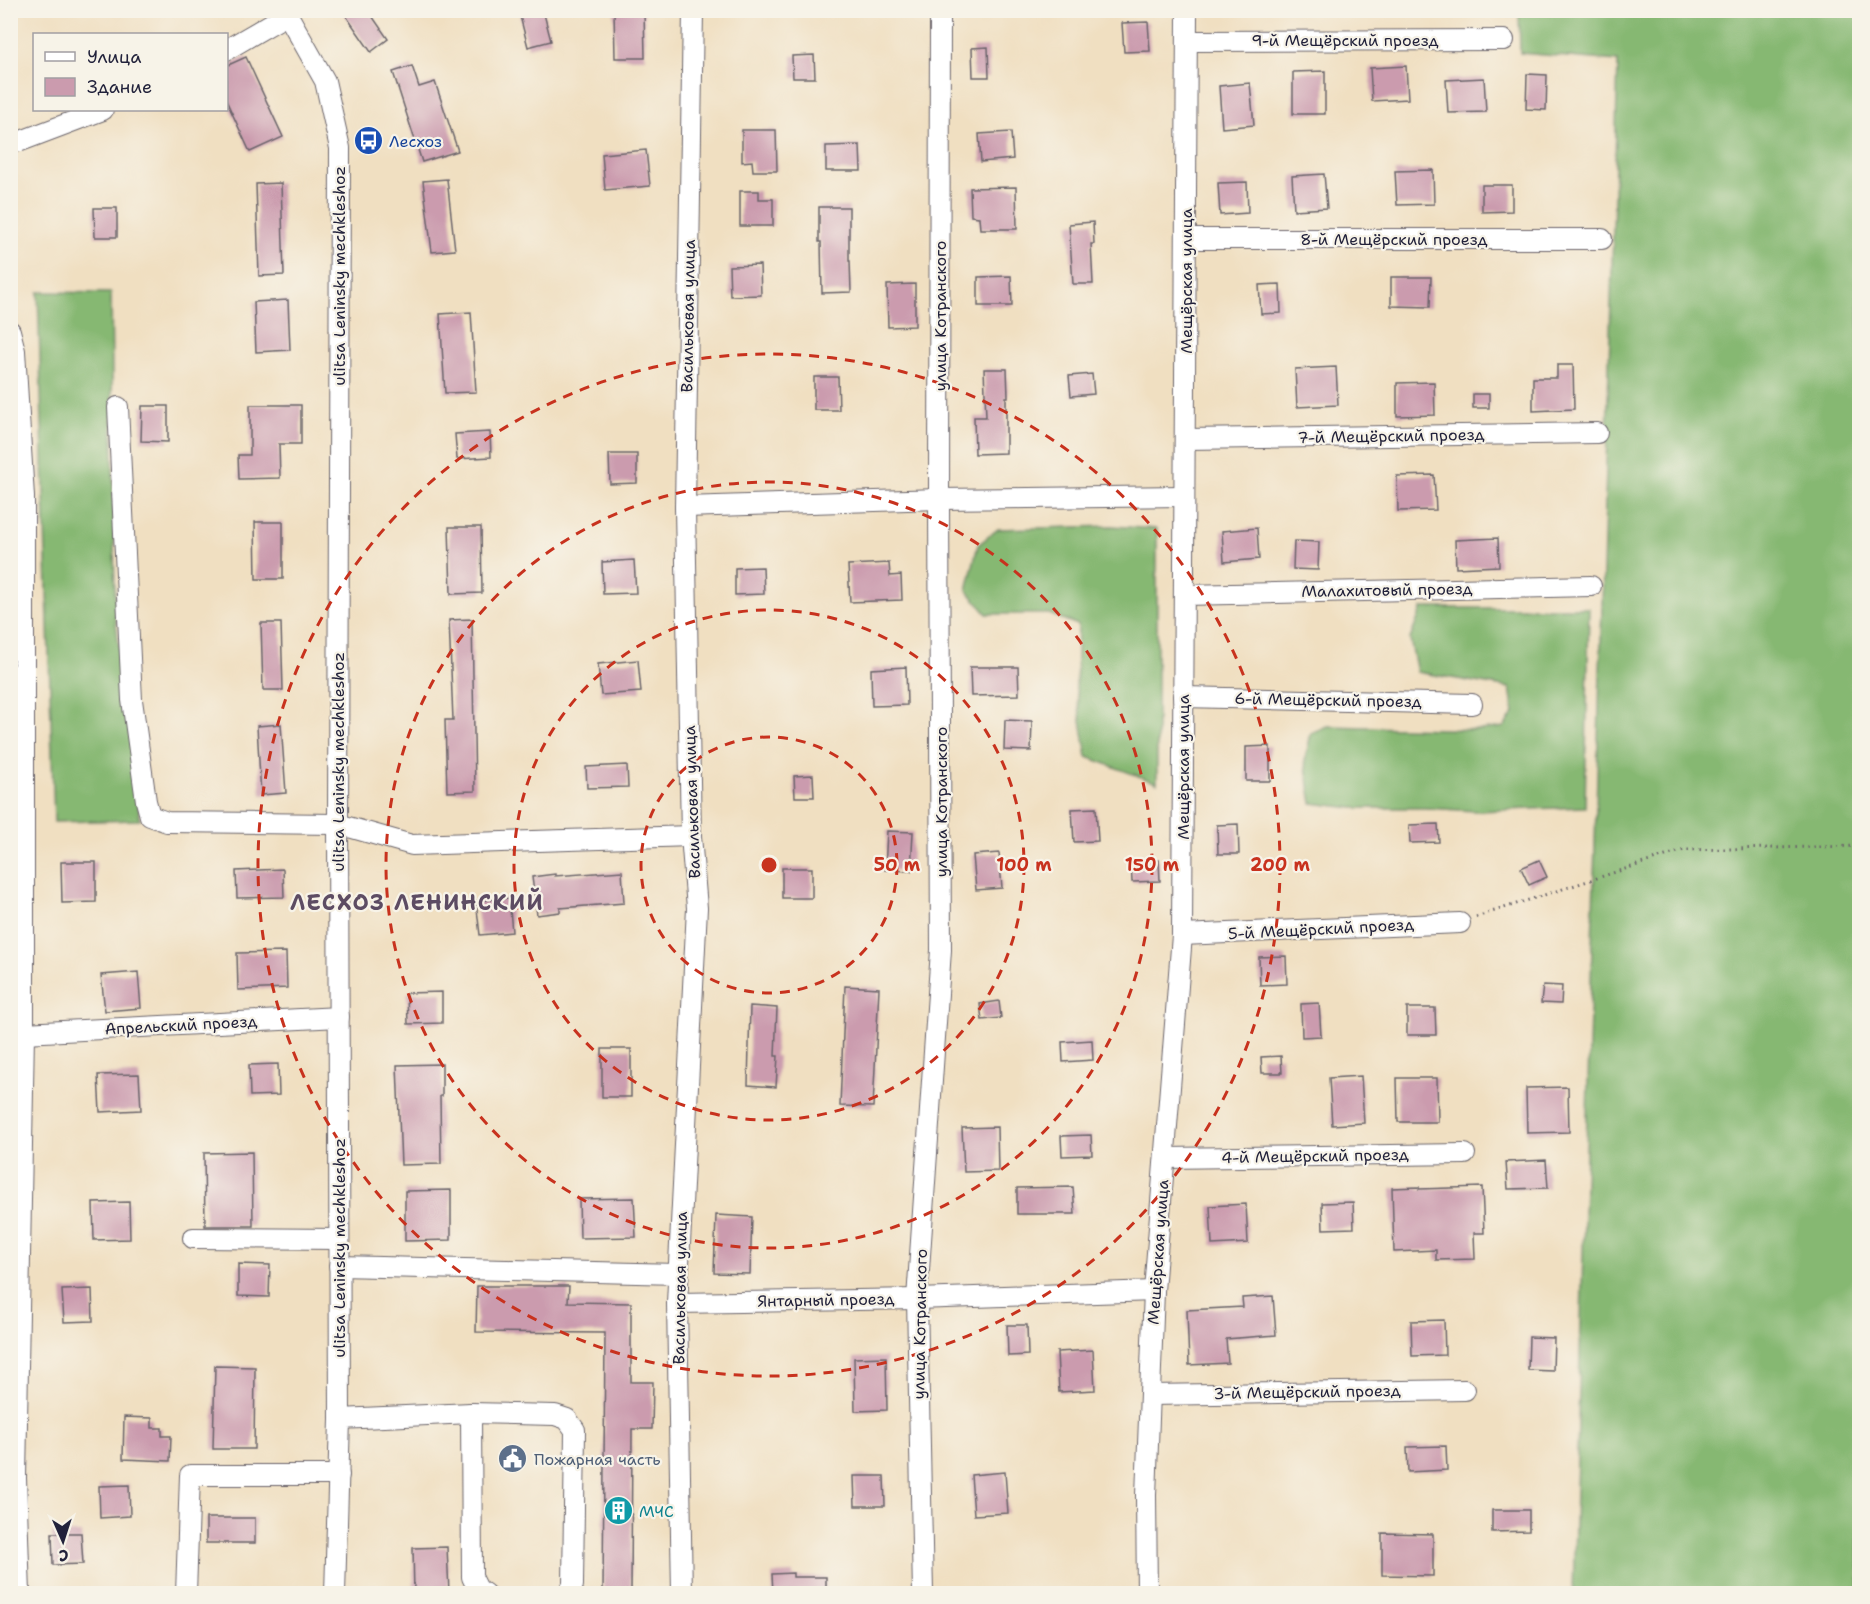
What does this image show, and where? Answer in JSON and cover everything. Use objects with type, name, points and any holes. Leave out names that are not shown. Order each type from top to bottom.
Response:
[{"type":"street","name":"Васильковая улица","points":[[682,1593],[677,1303],[697,908],[691,836],[685,507],[693,10]]},
{"type":"street","name":"улица Котранского","points":[[922,1593],[917,1299],[941,950],[940,10]]},
{"type":"street","name":"Мещёрская улица","points":[[1147,1593],[1146,1495],[1154,1291],[1182,935],[1187,10]]},
{"type":"street","points":[[228,49],[286,12]]},
{"type":"street","name":"ulitsa Leninsky mechkleshoz","points":[[286,12],[325,81],[340,148],[338,824],[340,1419],[336,1593]]},
{"type":"street","name":"9-й Мещёрский проезд","points":[[1187,41],[1504,40]]},
{"type":"street","points":[[10,142],[21,141],[100,111]]},
{"type":"street","name":"8-й Мещёрский проезд","points":[[1187,239],[1602,239]]},
{"type":"street","points":[[10,331],[15,351],[24,498],[24,1033],[16,1478],[20,1593]]},
{"type":"street","points":[[118,407],[132,700],[150,816],[167,822],[338,824],[412,845],[691,836]]},
{"type":"street","name":"7-й Мещёрский проезд","points":[[1185,439],[1597,433]]},
{"type":"street","points":[[685,507],[939,499],[1184,496]]},
{"type":"street","name":"Малахитовый проезд","points":[[1184,595],[1591,586]]},
{"type":"street","name":"6-й Мещёрский проезд","points":[[1183,697],[1472,704]]},
{"type":"street","name":"5-й Мещёрский проезд","points":[[1182,935],[1460,923]]},
{"type":"street","name":"Апрельский проезд","points":[[24,1033],[339,1017]]},
{"type":"street","name":"4-й Мещёрский проезд","points":[[1165,1158],[1465,1154]]},
{"type":"street","points":[[193,1238],[339,1239]]},
{"type":"street","points":[[339,1266],[678,1274]]},
{"type":"street","name":"Янтарный проезд","points":[[677,1303],[917,1299],[1154,1291]]},
{"type":"street","name":"3-й Мещёрский проезд","points":[[1150,1395],[1465,1390]]},
{"type":"street","points":[[471,1413],[472,1577],[478,1589],[485,1593]]},
{"type":"street","points":[[340,1419],[471,1413],[555,1415],[567,1419],[575,1430],[573,1585],[568,1593]]},
{"type":"street","points":[[186,1593],[190,1475],[339,1475]]},
{"type":"path","points":[[1460,923],[1684,850],[1860,846]]},
{"type":"green space","points":[[1519,11],[1859,11],[1859,1593],[1573,1593],[1618,61],[1520,53]]},
{"type":"green space","points":[[38,292],[111,293],[115,614],[140,820],[54,822]]},
{"type":"green space","points":[[10,450],[14,499],[17,802],[11,804]]},
{"type":"green space","points":[[1112,526],[1157,529],[1157,783],[1087,757],[1076,689],[1078,625],[1049,614],[987,614],[967,590],[978,545],[998,529]]},
{"type":"green space","points":[[1422,608],[1589,608],[1585,807],[1476,811],[1353,808],[1312,803],[1305,761],[1311,733],[1327,726],[1481,730],[1504,727],[1514,713],[1510,688],[1417,672],[1410,639]]},
{"type":"building","points":[[342,10],[368,10],[388,39],[371,52]]},
{"type":"building","points":[[543,10],[551,41],[528,47],[520,16]]},
{"type":"building","points":[[614,10],[644,10],[645,58],[615,58]]},
{"type":"building","points":[[1148,22],[1150,51],[1124,52],[1122,23]]},
{"type":"building","points":[[988,47],[989,77],[973,77],[972,48]]},
{"type":"building","points":[[814,55],[815,78],[793,78],[792,56]]},
{"type":"building","points":[[246,57],[283,137],[250,152],[228,104],[228,65]]},
{"type":"building","points":[[412,66],[419,87],[435,82],[458,151],[422,162],[393,72]]},
{"type":"building","points":[[1406,66],[1408,99],[1372,101],[1370,68]]},
{"type":"building","points":[[1325,71],[1325,114],[1293,114],[1293,72]]},
{"type":"building","points":[[1527,74],[1547,75],[1546,110],[1526,109]]},
{"type":"building","points":[[1484,78],[1486,112],[1448,113],[1446,80]]},
{"type":"building","points":[[1250,83],[1254,125],[1222,128],[1219,86]]},
{"type":"building","points":[[742,130],[776,130],[777,171],[753,171],[752,161],[742,162]]},
{"type":"building","points":[[1011,132],[1013,159],[981,162],[979,134]]},
{"type":"building","points":[[860,145],[861,171],[826,171],[826,146]]},
{"type":"building","points":[[646,150],[650,186],[605,190],[602,154]]},
{"type":"building","points":[[1433,170],[1434,204],[1397,205],[1395,171]]},
{"type":"building","points":[[1324,174],[1327,208],[1294,210],[1292,176]]},
{"type":"building","points":[[447,179],[455,250],[432,252],[423,181]]},
{"type":"building","points":[[1247,182],[1248,213],[1220,215],[1218,183]]},
{"type":"building","points":[[281,183],[284,275],[259,276],[256,184]]},
{"type":"building","points":[[1482,185],[1512,185],[1512,211],[1482,212]]},
{"type":"building","points":[[1016,187],[1017,229],[980,229],[979,217],[971,216],[970,188]]},
{"type":"building","points":[[740,191],[759,191],[759,199],[773,199],[773,226],[740,226]]},
{"type":"building","points":[[819,207],[849,207],[851,292],[822,293]]},
{"type":"building","points":[[94,208],[117,208],[117,237],[95,237]]},
{"type":"building","points":[[1093,222],[1094,244],[1091,244],[1093,284],[1073,284],[1069,224]]},
{"type":"building","points":[[760,265],[761,295],[730,296],[729,266]]},
{"type":"building","points":[[1011,276],[1012,306],[978,306],[978,277]]},
{"type":"building","points":[[1391,277],[1431,277],[1430,307],[1391,306]]},
{"type":"building","points":[[915,284],[915,326],[888,327],[887,285]]},
{"type":"building","points":[[1280,284],[1281,313],[1261,314],[1259,285]]},
{"type":"building","points":[[288,300],[290,350],[256,352],[254,302]]},
{"type":"building","points":[[471,312],[476,392],[445,393],[440,314]]},
{"type":"building","points":[[1557,365],[1573,365],[1574,409],[1533,411],[1533,378],[1557,378]]},
{"type":"building","points":[[1336,367],[1338,405],[1297,407],[1295,369]]},
{"type":"building","points":[[984,369],[1007,369],[1006,453],[975,454],[974,417],[986,417]]},
{"type":"building","points":[[1092,374],[1094,394],[1071,396],[1069,376]]},
{"type":"building","points":[[814,377],[838,377],[839,410],[814,410]]},
{"type":"building","points":[[1434,382],[1435,415],[1397,416],[1397,383]]},
{"type":"building","points":[[1473,394],[1489,394],[1489,408],[1473,408]]},
{"type":"building","points":[[250,405],[301,405],[301,444],[279,444],[280,478],[239,479],[238,455],[250,455]]},
{"type":"building","points":[[142,406],[168,406],[168,442],[141,441]]},
{"type":"building","points":[[490,432],[491,457],[457,459],[455,434]]},
{"type":"building","points":[[609,454],[637,454],[637,483],[610,484]]},
{"type":"building","points":[[1434,475],[1436,510],[1398,511],[1397,476]]},
{"type":"building","points":[[255,522],[283,522],[283,579],[256,579]]},
{"type":"building","points":[[449,527],[481,527],[482,593],[451,594]]},
{"type":"building","points":[[1257,528],[1259,559],[1224,562],[1222,531]]},
{"type":"building","points":[[1498,538],[1499,566],[1456,568],[1455,540]]},
{"type":"building","points":[[1294,541],[1319,542],[1318,570],[1293,569]]},
{"type":"building","points":[[634,560],[636,593],[603,594],[602,562]]},
{"type":"building","points":[[889,563],[890,576],[901,575],[902,600],[850,602],[848,565]]},
{"type":"building","points":[[763,567],[764,594],[735,595],[735,568]]},
{"type":"building","points":[[472,619],[475,791],[447,792],[445,720],[453,720],[449,620]]},
{"type":"building","points":[[261,623],[281,623],[283,690],[263,690]]},
{"type":"building","points":[[638,660],[641,692],[601,695],[598,664]]},
{"type":"building","points":[[906,667],[907,705],[872,706],[871,669]]},
{"type":"building","points":[[970,667],[1018,667],[1019,695],[971,696]]},
{"type":"building","points":[[1005,720],[1032,721],[1031,751],[1004,750]]},
{"type":"building","points":[[281,724],[286,793],[261,795],[257,726]]},
{"type":"building","points":[[1270,746],[1270,781],[1246,781],[1246,747]]},
{"type":"building","points":[[627,765],[628,787],[587,788],[586,767]]},
{"type":"building","points":[[813,775],[814,797],[795,797],[794,776]]},
{"type":"building","points":[[1096,808],[1098,841],[1074,842],[1072,809]]},
{"type":"building","points":[[1238,824],[1239,854],[1218,854],[1217,825]]},
{"type":"building","points":[[1438,824],[1439,842],[1410,843],[1409,825]]},
{"type":"building","points":[[887,831],[913,832],[911,871],[885,870]]},
{"type":"building","points":[[999,853],[1002,888],[976,890],[973,855]]},
{"type":"building","points":[[1159,860],[1160,881],[1132,882],[1131,861]]},
{"type":"building","points":[[1539,860],[1547,877],[1529,885],[1521,868]]},
{"type":"building","points":[[61,862],[96,862],[96,902],[62,903]]},
{"type":"building","points":[[782,868],[812,868],[812,898],[782,898]]},
{"type":"building","points":[[283,869],[284,897],[237,898],[236,871]]},
{"type":"building","points":[[622,871],[624,903],[560,908],[560,912],[537,915],[532,877]]},
{"type":"building","points":[[509,898],[512,932],[480,935],[476,901]]},
{"type":"building","points":[[286,952],[287,988],[238,990],[237,953]]},
{"type":"building","points":[[1286,956],[1287,984],[1260,985],[1259,957]]},
{"type":"building","points":[[138,972],[141,1008],[105,1011],[101,975]]},
{"type":"building","points":[[1543,985],[1562,986],[1561,1004],[1541,1003]]},
{"type":"building","points":[[845,986],[879,988],[873,1107],[840,1106]]},
{"type":"building","points":[[442,992],[442,1023],[408,1024],[407,993]]},
{"type":"building","points":[[999,1001],[1001,1018],[982,1020],[980,1004]]},
{"type":"building","points":[[1319,1003],[1321,1036],[1302,1037],[1301,1004]]},
{"type":"building","points":[[750,1006],[777,1008],[776,1087],[748,1085]]},
{"type":"building","points":[[1407,1008],[1435,1008],[1436,1035],[1407,1035]]},
{"type":"building","points":[[1092,1040],[1093,1060],[1063,1062],[1062,1042]]},
{"type":"building","points":[[602,1049],[631,1049],[631,1097],[602,1097]]},
{"type":"building","points":[[1281,1056],[1282,1073],[1262,1073],[1261,1057]]},
{"type":"building","points":[[278,1064],[279,1095],[250,1096],[249,1065]]},
{"type":"building","points":[[442,1064],[441,1164],[401,1165],[397,1065]]},
{"type":"building","points":[[139,1074],[141,1110],[100,1112],[98,1075]]},
{"type":"building","points":[[1361,1076],[1364,1123],[1332,1125],[1329,1078]]},
{"type":"building","points":[[1397,1078],[1437,1078],[1438,1122],[1398,1122]]},
{"type":"building","points":[[1568,1087],[1569,1132],[1527,1133],[1526,1088]]},
{"type":"building","points":[[997,1127],[998,1171],[964,1172],[962,1128]]},
{"type":"building","points":[[1091,1135],[1092,1155],[1062,1156],[1061,1136]]},
{"type":"building","points":[[252,1152],[253,1226],[205,1226],[204,1153]]},
{"type":"building","points":[[1546,1160],[1548,1188],[1508,1189],[1506,1162]]},
{"type":"building","points":[[1073,1187],[1075,1214],[1017,1214],[1017,1188]]},
{"type":"building","points":[[1419,1187],[1419,1189],[1482,1187],[1484,1233],[1474,1233],[1475,1259],[1436,1260],[1436,1250],[1394,1252],[1392,1188]]},
{"type":"building","points":[[451,1190],[451,1240],[405,1241],[405,1191]]},
{"type":"building","points":[[634,1198],[636,1237],[580,1238],[579,1199]]},
{"type":"building","points":[[129,1202],[130,1239],[94,1240],[93,1203]]},
{"type":"building","points":[[1353,1202],[1354,1228],[1323,1229],[1322,1203]]},
{"type":"building","points":[[1246,1204],[1248,1243],[1212,1245],[1210,1206]]},
{"type":"building","points":[[716,1215],[752,1217],[750,1274],[714,1273]]},
{"type":"building","points":[[238,1264],[270,1265],[269,1297],[238,1296]]},
{"type":"building","name":"МЧС","points":[[477,1286],[569,1286],[568,1302],[631,1303],[631,1382],[653,1382],[652,1429],[632,1429],[631,1593],[603,1593],[605,1333],[476,1332]]},
{"type":"building","points":[[92,1289],[93,1321],[64,1322],[62,1290]]},
{"type":"building","points":[[1273,1296],[1276,1335],[1226,1339],[1228,1363],[1189,1365],[1187,1310],[1243,1307],[1242,1298]]},
{"type":"building","points":[[1444,1320],[1445,1355],[1412,1356],[1411,1321]]},
{"type":"building","points":[[1007,1325],[1027,1325],[1028,1355],[1008,1356]]},
{"type":"building","points":[[1529,1337],[1554,1338],[1553,1371],[1528,1370]]},
{"type":"building","points":[[1093,1350],[1095,1390],[1059,1392],[1057,1352]]},
{"type":"building","points":[[886,1357],[887,1410],[855,1411],[854,1358]]},
{"type":"building","points":[[215,1366],[255,1367],[254,1449],[213,1449]]},
{"type":"building","points":[[124,1417],[152,1418],[152,1428],[162,1428],[162,1436],[171,1436],[170,1461],[123,1459]]},
{"type":"building","points":[[1446,1446],[1447,1470],[1408,1472],[1407,1447]]},
{"type":"building","points":[[1005,1472],[1008,1513],[974,1515],[971,1475]]},
{"type":"building","points":[[854,1476],[884,1476],[885,1506],[855,1506]]},
{"type":"building","points":[[129,1485],[130,1516],[100,1518],[99,1486]]},
{"type":"building","points":[[1492,1510],[1529,1510],[1529,1531],[1492,1532]]},
{"type":"building","points":[[206,1518],[255,1518],[255,1543],[206,1543]]},
{"type":"building","points":[[52,1533],[81,1533],[83,1564],[53,1565]]},
{"type":"building","points":[[1382,1533],[1433,1534],[1433,1576],[1382,1575]]},
{"type":"building","points":[[447,1547],[449,1593],[414,1593],[413,1548]]},
{"type":"building","points":[[793,1573],[793,1577],[826,1577],[826,1593],[773,1593],[772,1574]]},
{"type":"place","name":"Лесхоз","points":[[368,141]]},
{"type":"place","name":"Пожарная часть","points":[[513,1459]]},
{"type":"place","name":"МЧС","points":[[618,1511]]},
{"type":"district","name":"ЛЕСХОЗ ЛЕНИНСКИЙ","points":[[417,902]]}]
